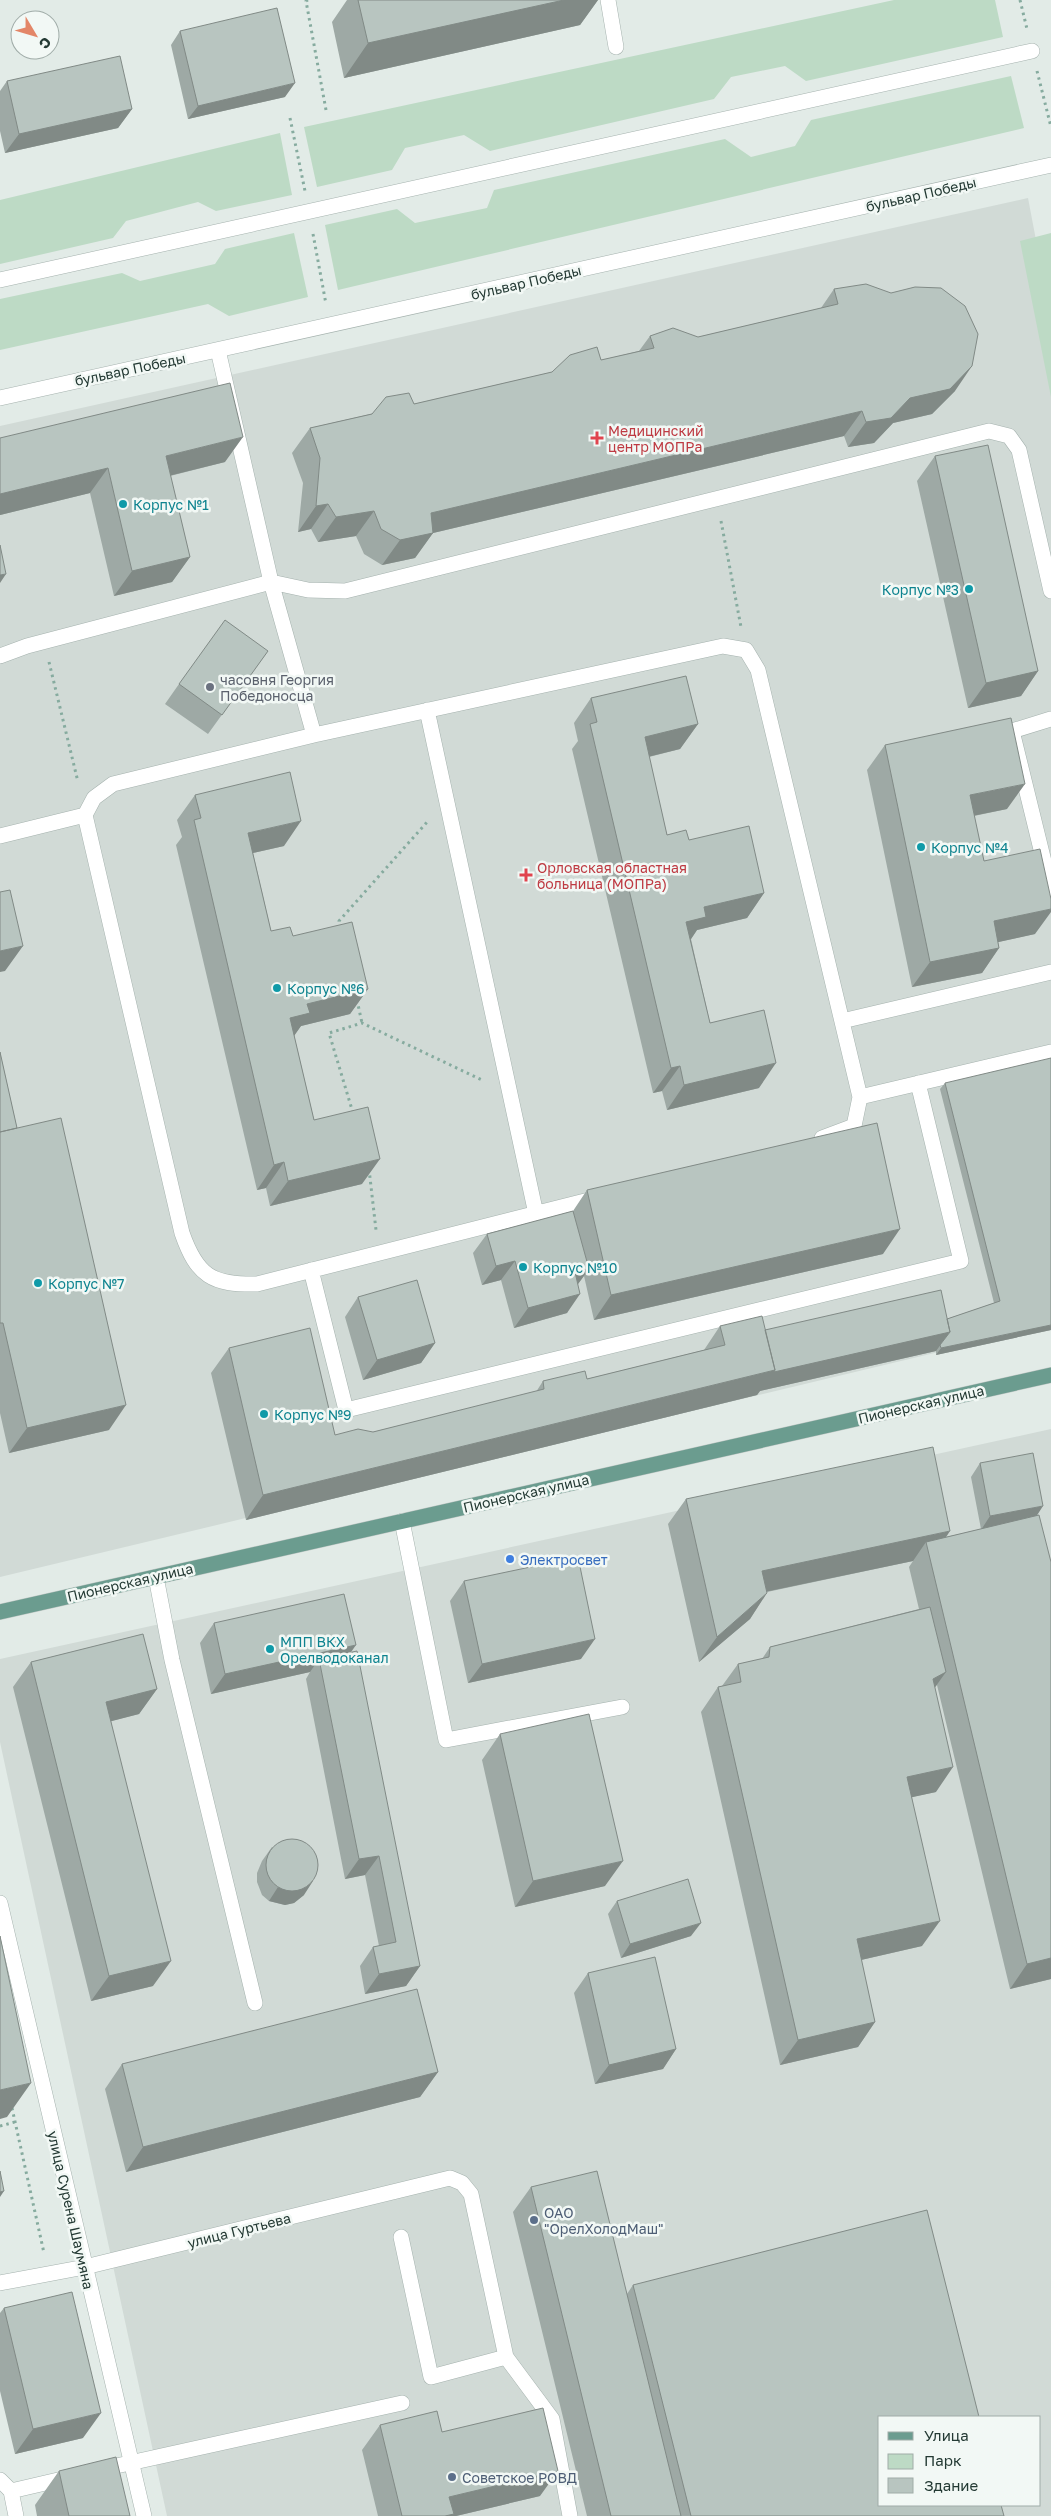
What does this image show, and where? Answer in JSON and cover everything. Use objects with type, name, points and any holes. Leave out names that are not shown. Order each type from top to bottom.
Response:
[{"type":"main road","name":"Пионерская улица","points":[[0,1612],[1051,1375]]},
{"type":"street","points":[[608,0],[616,47]]},
{"type":"street","points":[[0,280],[1032,51]]},
{"type":"street","name":"бульвар Победы","points":[[0,398],[1051,165]]},
{"type":"street","points":[[218,350],[271,582],[314,735]]},
{"type":"street","points":[[0,656],[44,641],[271,582],[308,590],[345,591],[989,431],[1009,436],[1019,450],[1051,591]]},
{"type":"street","points":[[612,1194],[257,1284],[232,1285],[210,1277],[191,1258],[182,1233],[86,815],[94,798],[113,784],[314,735],[723,646],[746,650],[758,670],[860,1097],[854,1126],[829,1137],[810,1142]]},
{"type":"street","points":[[427,710],[536,1214]]},
{"type":"street","points":[[1051,720],[1012,731],[1051,890]]},
{"type":"street","points":[[0,836],[86,815]]},
{"type":"street","points":[[842,1021],[1051,972]]},
{"type":"street","points":[[860,1097],[1051,1052]]},
{"type":"street","points":[[311,1270],[346,1410],[961,1262],[918,1083]]},
{"type":"street","points":[[402,1521],[446,1740],[622,1707]]},
{"type":"street","points":[[156,1577],[172,1660],[255,2003]]},
{"type":"street","name":"улица Сурена Шаумяна","points":[[0,1903],[144,2516]]},
{"type":"street","name":"улица Гуртьева","points":[[0,2284],[85,2267],[450,2178],[462,2183],[470,2194],[506,2357]]},
{"type":"street","points":[[401,2237],[431,2377],[506,2357],[552,2419],[570,2516]]},
{"type":"street","points":[[11,2491],[131,2462],[402,2403]]},
{"type":"street","points":[[0,2480],[11,2491],[16,2516]]},
{"type":"path","points":[[308,0],[306,1],[326,110]]},
{"type":"path","points":[[1020,0],[1051,127]]},
{"type":"path","points":[[1045,104],[1051,103]]},
{"type":"path","points":[[717,498],[746,650]]},
{"type":"path","points":[[44,641],[86,815]]},
{"type":"path","points":[[341,930],[339,921],[447,800]]},
{"type":"path","points":[[356,995],[362,1023]]},
{"type":"path","points":[[353,1115],[329,1033],[362,1023],[510,1094]]},
{"type":"path","points":[[367,1160],[372,1178],[378,1253]]},
{"type":"path","points":[[11,2105],[48,2273]]},
{"type":"path","points":[[0,2126],[15,2122]]},
{"type":"shaded area","name":"Орловская областная больница (МОПРа)","points":[[1028,198],[1051,319],[1051,1325],[0,1577],[0,426]]},
{"type":"shaded area","points":[[1051,1429],[1051,2516],[167,2516],[0,1742],[0,1659]]},
{"type":"green space","points":[[894,0],[995,0],[1003,37],[806,81],[785,66],[731,77],[714,99],[490,151],[464,135],[405,148],[392,170],[317,187],[304,127]]},
{"type":"green space","points":[[1011,76],[1024,128],[338,290],[325,225],[397,209],[415,223],[487,208],[494,190],[725,139],[751,157],[795,146],[811,120]]},
{"type":"green space","points":[[280,133],[292,195],[216,211],[198,202],[126,221],[113,238],[0,264],[0,200]]},
{"type":"green space","points":[[294,233],[308,297],[229,316],[208,304],[0,350],[0,299],[122,273],[140,281],[215,264],[225,249]]},
{"type":"green space","points":[[1051,233],[1051,397],[1020,241]]},
{"type":"building","points":[[358,0],[564,0],[368,43]]},
{"type":"building","points":[[277,8],[295,83],[198,106],[180,31]]},
{"type":"building","points":[[120,56],[132,109],[19,134],[7,81]]},
{"type":"building","name":"Медицинский центр МОПРа","points":[[866,284],[891,293],[915,287],[941,288],[965,306],[978,334],[972,366],[950,389],[910,398],[891,418],[866,422],[862,411],[431,513],[433,533],[400,540],[381,529],[374,511],[336,517],[328,504],[316,506],[320,458],[310,428],[372,414],[386,397],[409,393],[414,404],[552,372],[570,355],[597,347],[601,360],[654,348],[650,336],[673,328],[698,337],[838,304],[834,289]]},
{"type":"building","name":"Корпус №1","points":[[230,383],[243,437],[166,456],[190,557],[132,571],[108,468],[0,494],[0,438]]},
{"type":"building","points":[[988,445],[1038,671],[986,683],[935,456]]},
{"type":"building","points":[[0,545],[6,574],[0,575]]},
{"type":"building","name":"часовня Георгия Победоносца","points":[[225,620],[268,651],[222,715],[179,684]]},
{"type":"building","points":[[686,676],[698,724],[645,737],[667,835],[686,830],[689,840],[749,826],[764,893],[704,907],[706,917],[686,922],[710,1023],[764,1010],[776,1063],[684,1085],[680,1066],[671,1068],[590,724],[597,722],[591,698]]},
{"type":"building","name":"Корпус №4","points":[[1011,718],[1025,784],[970,795],[984,861],[1040,849],[1051,899],[1051,909],[994,921],[999,948],[930,962],[885,745]]},
{"type":"building","name":"Корпус №6","points":[[290,772],[301,821],[248,833],[271,931],[290,927],[293,936],[352,922],[368,989],[307,1004],[310,1013],[290,1018],[314,1120],[368,1107],[380,1159],[288,1181],[284,1162],[274,1165],[194,820],[201,818],[195,795]]},
{"type":"building","points":[[10,890],[23,946],[0,951],[0,892]]},
{"type":"building","points":[[0,1052],[17,1128],[0,1132]]},
{"type":"building","points":[[1051,1058],[1051,1325],[941,1348],[940,1345],[950,1332],[947,1319],[1000,1301],[945,1083]]},
{"type":"building","name":"Корпус №7","points":[[61,1118],[126,1405],[27,1428],[3,1323],[0,1323],[0,1132]]},
{"type":"building","points":[[877,1123],[900,1229],[611,1295],[587,1190]]},
{"type":"building","name":"Корпус №10","points":[[573,1211],[589,1269],[575,1272],[580,1294],[528,1308],[515,1261],[496,1266],[487,1234]]},
{"type":"building","points":[[417,1280],[435,1343],[377,1360],[358,1297]]},
{"type":"building","points":[[941,1290],[950,1332],[774,1372],[765,1330]]},
{"type":"building","points":[[762,1316],[775,1370],[263,1495],[229,1348],[310,1328],[335,1435],[358,1429],[373,1432],[544,1389],[543,1381],[585,1371],[587,1379],[725,1345],[720,1326]]},
{"type":"building","points":[[933,1447],[950,1531],[762,1571],[767,1593],[717,1637],[686,1499]]},
{"type":"building","points":[[1033,1453],[1043,1506],[990,1516],[980,1463]]},
{"type":"building","points":[[1039,1515],[1051,1562],[1051,1958],[1027,1964],[926,1542]]},
{"type":"building","points":[[578,1557],[595,1639],[482,1664],[464,1581]]},
{"type":"building","points":[[344,1594],[356,1645],[225,1674],[214,1623]]},
{"type":"building","points":[[930,1607],[946,1672],[933,1679],[953,1767],[907,1777],[940,1921],[857,1939],[875,2022],[798,2040],[718,1687],[741,1682],[738,1664],[769,1657],[770,1647]]},
{"type":"building","points":[[143,1634],[157,1689],[106,1702],[171,1961],[109,1976],[31,1662]]},
{"type":"building","points":[[357,1651],[420,1966],[379,1974],[373,1947],[396,1942],[379,1856],[359,1859],[319,1659]]},
{"type":"building","points":[[589,1714],[623,1861],[533,1881],[500,1734]]},
{"type":"building","points":[[287,1839],[297,1839],[311,1846],[318,1860],[318,1870],[311,1884],[297,1891],[287,1891],[277,1887],[270,1880],[266,1870],[266,1860],[270,1850],[277,1843]]},
{"type":"building","points":[[688,1879],[701,1923],[630,1944],[617,1901]]},
{"type":"building","points":[[0,1936],[31,2083],[0,2090]]},
{"type":"building","points":[[655,1957],[676,2049],[609,2065],[588,1973]]},
{"type":"building","points":[[417,1989],[438,2072],[143,2147],[122,2064]]},
{"type":"building","points":[[0,2171],[4,2191],[0,2192]]},
{"type":"building","points":[[597,2171],[681,2516],[611,2516],[531,2187]]},
{"type":"building","points":[[927,2210],[979,2416],[878,2416],[878,2506],[1001,2506],[1004,2516],[691,2516],[633,2285]]},
{"type":"building","points":[[72,2292],[101,2413],[33,2429],[4,2308]]},
{"type":"building","name":"Советское РОВД","points":[[543,2408],[558,2471],[449,2497],[454,2514],[445,2516],[402,2516],[380,2425],[437,2411],[442,2432]]},
{"type":"building","points":[[116,2457],[130,2516],[69,2516],[59,2471]]},
{"type":"place","name":"Медицинский центр МОПРа","points":[[597,438]]},
{"type":"place","name":"Корпус №1","points":[[123,504]]},
{"type":"place","name":"Корпус №3","points":[[969,589]]},
{"type":"place","name":"часовня Георгия Победоносца","points":[[210,687]]},
{"type":"place","name":"Корпус №4","points":[[921,847]]},
{"type":"place","name":"Орловская областная больница (МОПРа)","points":[[526,875]]},
{"type":"place","name":"Корпус №6","points":[[277,988]]},
{"type":"place","name":"Корпус №10","points":[[523,1267]]},
{"type":"place","name":"Корпус №7","points":[[38,1283]]},
{"type":"place","name":"Корпус №9","points":[[264,1414]]},
{"type":"place","name":"Электросвет","points":[[510,1559]]},
{"type":"place","name":"МПП ВКХ Орелводоканал","points":[[270,1649]]},
{"type":"place","name":"ОАО \"ОрелХолодМаш\"","points":[[534,2220]]},
{"type":"place","name":"Советское РОВД","points":[[452,2477]]}]
